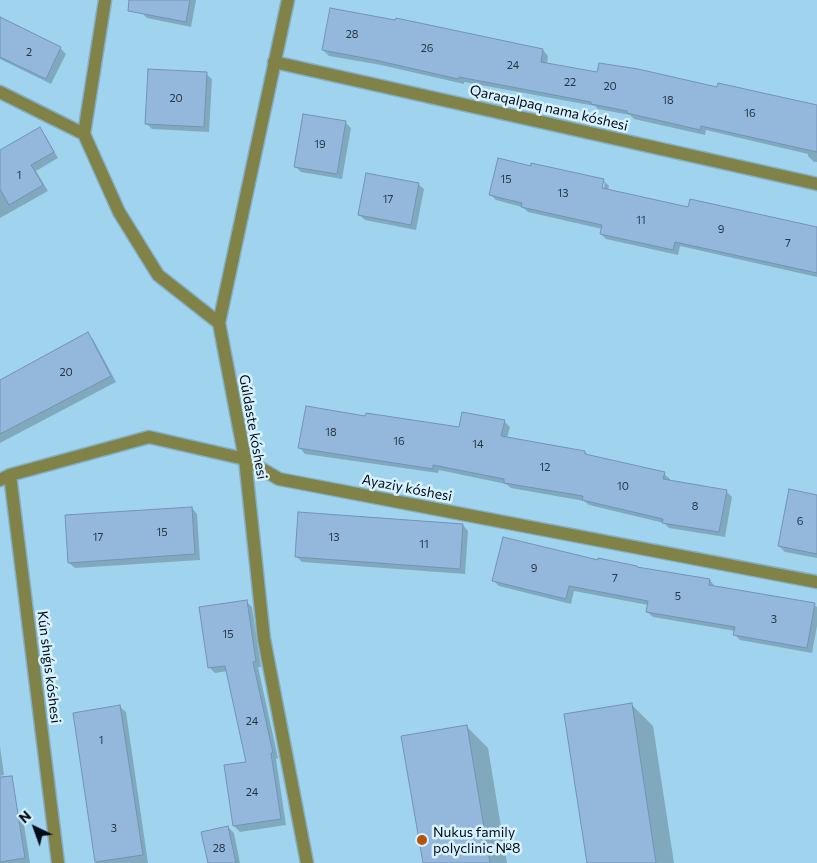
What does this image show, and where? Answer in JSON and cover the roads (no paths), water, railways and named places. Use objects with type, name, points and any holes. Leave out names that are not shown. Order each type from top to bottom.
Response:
[{"type":"street","points":[[105,0],[84,134],[119,212],[158,275],[219,323]]},
{"type":"street","name":"Gúldaste kóshesi","points":[[288,0],[219,323],[245,458],[264,639],[307,863]]},
{"type":"street","name":"Qaraqalpaq nama kóshesi","points":[[274,62],[817,184]]},
{"type":"street","points":[[3,97],[84,134]]},
{"type":"street","name":"Ayaziy kóshesi","points":[[5,478],[149,437],[245,458],[279,479],[817,582]]},
{"type":"street","name":"Kún shıǵıs kóshesi","points":[[5,478],[58,863]]},
{"type":"place","name":"Nukus family polyclinic №8","points":[[422,840]]}]
